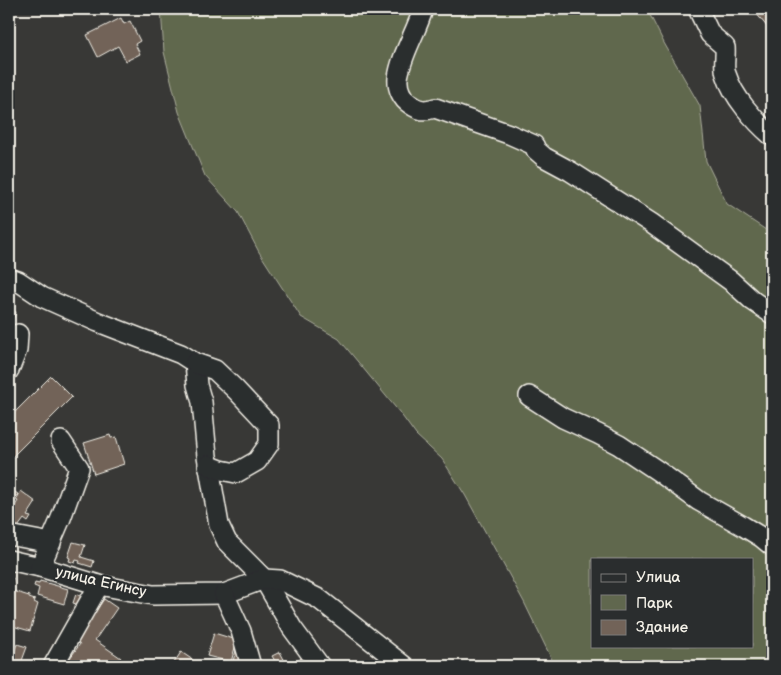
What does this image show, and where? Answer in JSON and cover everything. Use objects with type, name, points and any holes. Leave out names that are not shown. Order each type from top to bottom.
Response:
[{"type":"street","points":[[423,9],[400,67],[398,80],[400,91],[405,101],[423,111],[435,108],[510,134],[534,145],[536,150],[544,157],[570,170],[651,223],[731,281],[753,302],[772,314]]},
{"type":"street","points":[[698,9],[710,34],[725,47],[725,73],[736,97],[772,136]]},
{"type":"street","points":[[9,278],[18,281],[42,296],[98,322],[181,354],[215,370],[269,425],[269,444],[256,461],[236,473],[208,465]]},
{"type":"street","points":[[9,370],[16,350],[18,334]]},
{"type":"street","points":[[195,362],[197,385],[202,402],[208,465],[219,525],[227,542],[264,579],[292,628],[320,666]]},
{"type":"street","points":[[528,396],[563,418],[619,445],[699,501],[749,530],[772,546]]},
{"type":"street","points":[[40,567],[61,518],[79,468],[61,441]]},
{"type":"street","points":[[9,534],[51,543]]},
{"type":"street","name":"улица Егинсу","points":[[9,560],[40,567],[99,585],[153,595],[224,594],[264,579]]},
{"type":"street","points":[[264,579],[280,580],[319,599],[404,666]]},
{"type":"street","points":[[53,666],[99,585]]},
{"type":"street","points":[[224,594],[241,631],[251,666]]},
{"type":"green space","points":[[161,9],[647,9],[700,106],[706,161],[727,204],[772,234],[772,666],[555,666],[524,602],[465,495],[442,459],[416,435],[339,339],[301,317],[259,252],[238,212],[205,176],[179,112],[164,52]]},
{"type":"building","points":[[761,9],[772,9],[772,24],[768,28],[756,13]]},
{"type":"building","points":[[121,18],[124,24],[130,21],[140,41],[135,44],[140,54],[126,61],[118,46],[98,57],[87,35]]},
{"type":"building","points":[[9,309],[16,312],[11,325],[9,324]]},
{"type":"building","points":[[51,376],[72,397],[9,460],[9,418]]},
{"type":"building","points":[[110,435],[111,438],[116,437],[124,464],[94,474],[84,443]]},
{"type":"building","points":[[13,491],[18,494],[9,505],[9,496]]},
{"type":"building","points":[[21,491],[36,502],[27,516],[31,517],[28,522],[24,519],[18,527],[9,521],[9,515],[18,501],[16,500]]},
{"type":"building","points":[[73,542],[85,545],[81,557],[94,561],[92,567],[79,563],[80,561],[76,560],[75,563],[69,561],[70,558],[68,557]]},
{"type":"building","points":[[9,577],[13,578],[10,590],[29,596],[38,604],[30,631],[9,625]]},
{"type":"building","points":[[40,581],[68,589],[64,604],[37,596],[39,588],[34,586],[35,583],[39,584]]},
{"type":"building","points":[[76,594],[82,597],[79,605],[73,603]]},
{"type":"building","points":[[104,599],[117,608],[95,640],[121,658],[115,666],[65,665],[80,644],[75,641]]},
{"type":"building","points":[[214,633],[237,640],[231,662],[207,656]]},
{"type":"building","points":[[238,643],[245,666],[232,665]]},
{"type":"building","points":[[17,644],[27,647],[20,666],[9,666]]},
{"type":"building","points":[[181,652],[193,660],[191,664],[194,666],[172,666]]},
{"type":"building","points":[[280,652],[286,666],[278,666],[272,656]]},
{"type":"building","points":[[303,656],[313,666],[303,666],[298,661]]}]
